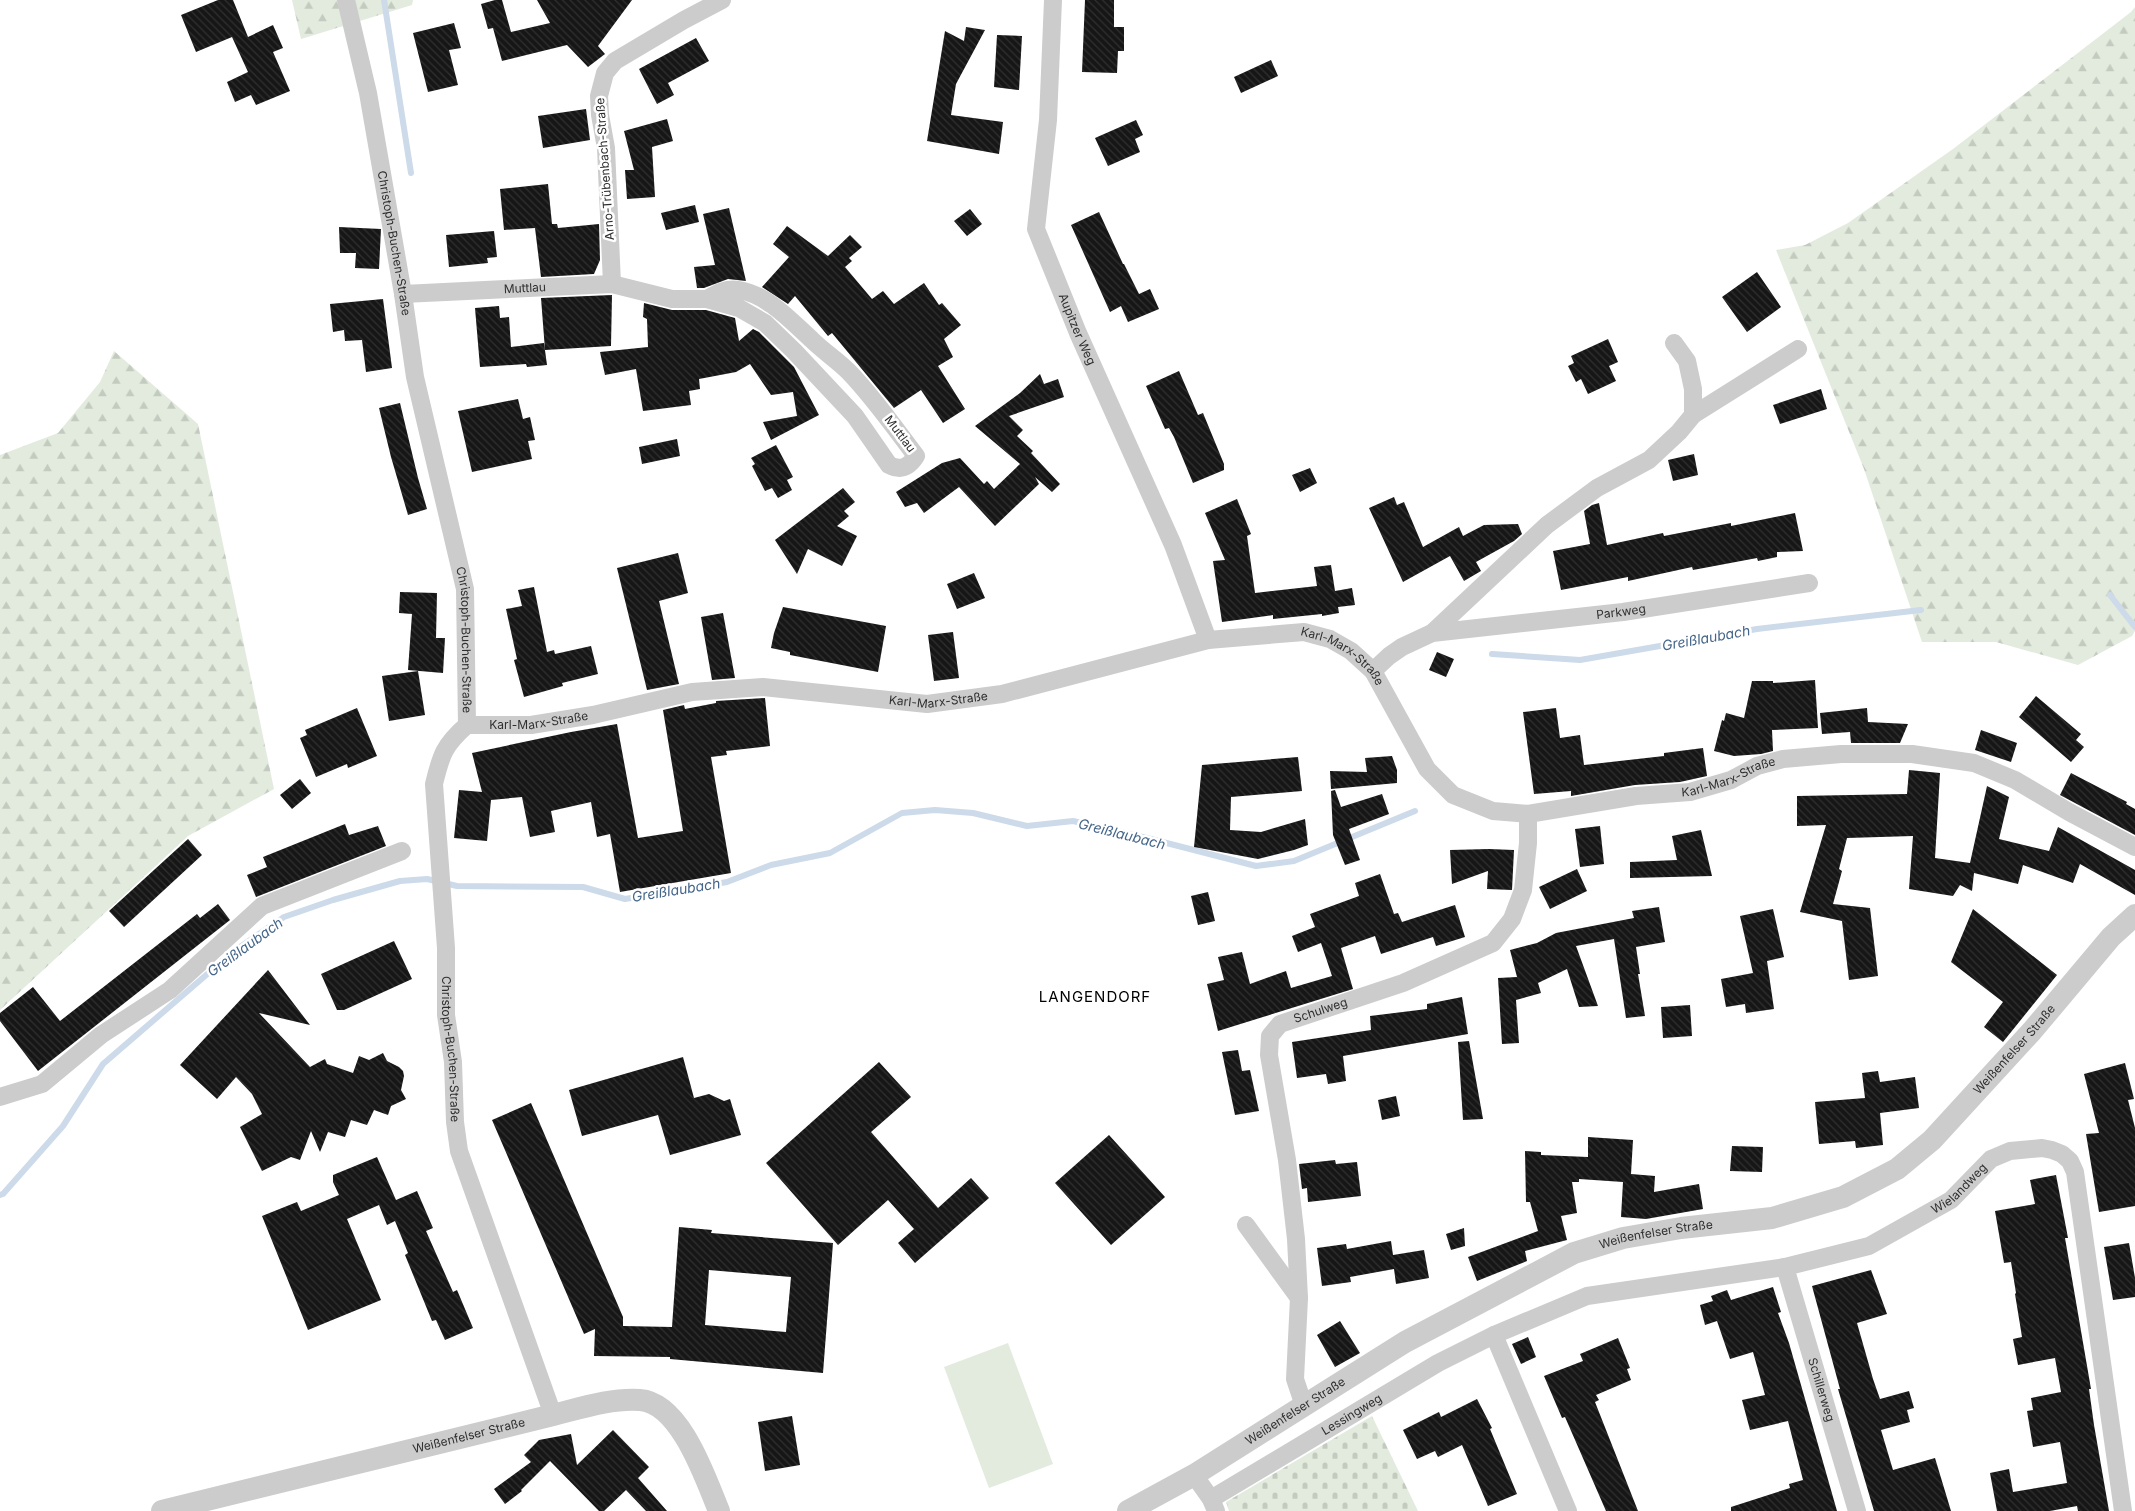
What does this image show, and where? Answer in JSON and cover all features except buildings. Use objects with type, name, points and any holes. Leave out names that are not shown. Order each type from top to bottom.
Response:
[{"type":"street","name":"Christoph-Buchen-Straße","points":[[346,0],[368,93],[416,377],[465,589],[467,725],[450,739],[440,758],[434,784],[447,965],[446,1016],[453,1062],[455,1122],[459,1151],[553,1415]]},
{"type":"street","name":"Arno-Trübenbach-Straße","points":[[612,284],[606,148],[600,115],[599,96],[605,73],[615,61],[722,0]]},
{"type":"street","name":"Aupitzer Weg","points":[[1053,0],[1048,120],[1036,229],[1078,333],[1173,545],[1208,640]]},
{"type":"street","name":"Muttlau","points":[[403,294],[612,284],[672,299],[707,299],[739,308],[765,323],[855,416],[889,465],[896,468],[904,468],[912,462],[916,456],[869,393],[786,316],[768,302],[752,293],[738,290],[723,290],[707,299]]},
{"type":"street","points":[[1674,343],[1687,361],[1693,389],[1693,415]]},
{"type":"street","name":"Parkweg","points":[[1432,634],[1547,525],[1597,488],[1649,460],[1679,432],[1693,415],[1798,349]]},
{"type":"street","name":"Parkweg","points":[[1373,671],[1402,647],[1432,634],[1622,612],[1809,583]]},
{"type":"street","name":"Karl-Marx-Straße","points":[[467,725],[531,725],[594,715],[692,692],[763,687],[927,704],[1002,694],[1208,640],[1304,632],[1330,639],[1351,651],[1373,671],[1427,769],[1452,794],[1493,811],[1528,814],[1636,796],[1690,792],[1731,780],[1757,766],[1783,758],[1841,754],[1912,754],[1974,763],[2015,780],[2069,812],[2135,847]]},
{"type":"street","name":"Schulweg","points":[[1304,1406],[1295,1379],[1299,1298],[1296,1239],[1287,1160],[1269,1055],[1270,1036],[1280,1024],[1403,983],[1493,944],[1512,919],[1523,890],[1528,843],[1528,814]]},
{"type":"street","points":[[0,1098],[42,1084],[101,1035],[170,990],[262,906],[402,851]]},
{"type":"street","name":"Weißenfelser Straße","points":[[1128,1511],[1194,1476],[1405,1342],[1574,1253],[1624,1238],[1652,1233],[1772,1218],[1843,1197],[1897,1168],[1932,1140],[1950,1121],[2032,1031],[2111,938],[2135,915]]},
{"type":"street","name":"Wielandweg","points":[[1587,1296],[1785,1267],[1869,1246],[1951,1200],[1991,1160],[2010,1151],[2042,1148],[2062,1154],[2070,1160],[2075,1172],[2123,1511]]},
{"type":"street","points":[[1246,1225],[1299,1298]]},
{"type":"street","name":"Schillerweg","points":[[1785,1267],[1857,1511]]},
{"type":"street","name":"Lessingweg","points":[[1214,1505],[1438,1364],[1494,1335],[1587,1296]]},
{"type":"street","points":[[1494,1335],[1568,1511]]},
{"type":"street","name":"Weißenfelser Straße","points":[[162,1511],[613,1401],[642,1400],[657,1407],[678,1424],[699,1461],[719,1511]]},
{"type":"street","points":[[1194,1476],[1214,1505]]},
{"type":"green space","points":[[292,0],[413,0],[412,5],[301,39]]},
{"type":"green space","points":[[2135,7],[2135,631],[2132,636],[2078,665],[1996,642],[1922,642],[1864,469],[1776,250],[1805,245],[1848,223],[1953,149]]},
{"type":"green space","points":[[114,351],[198,424],[274,789],[188,836],[0,1010],[0,455],[58,433],[100,382]]},
{"type":"green space","points":[[1008,1343],[1053,1464],[989,1488],[944,1367]]},
{"type":"green space","points":[[1372,1416],[1418,1511],[1229,1511],[1226,1502]]},
{"type":"waterway","points":[[384,0],[411,173]]},
{"type":"waterway","points":[[2110,595],[2135,627]]},
{"type":"waterway","name":"Greißlaubach","points":[[1492,654],[1580,660],[1757,629],[1921,610]]},
{"type":"waterway","name":"Greißlaubach","points":[[0,1195],[3,1194],[63,1126],[103,1064],[234,951],[284,917],[333,900],[400,881],[427,879],[457,886],[583,887],[625,899],[727,882],[771,865],[830,853],[902,813],[935,810],[973,813],[1027,826],[1073,821],[1256,866],[1294,861],[1415,811]]},
{"type":"district","name":"LANGENDORF","points":[[1095,997]]}]
